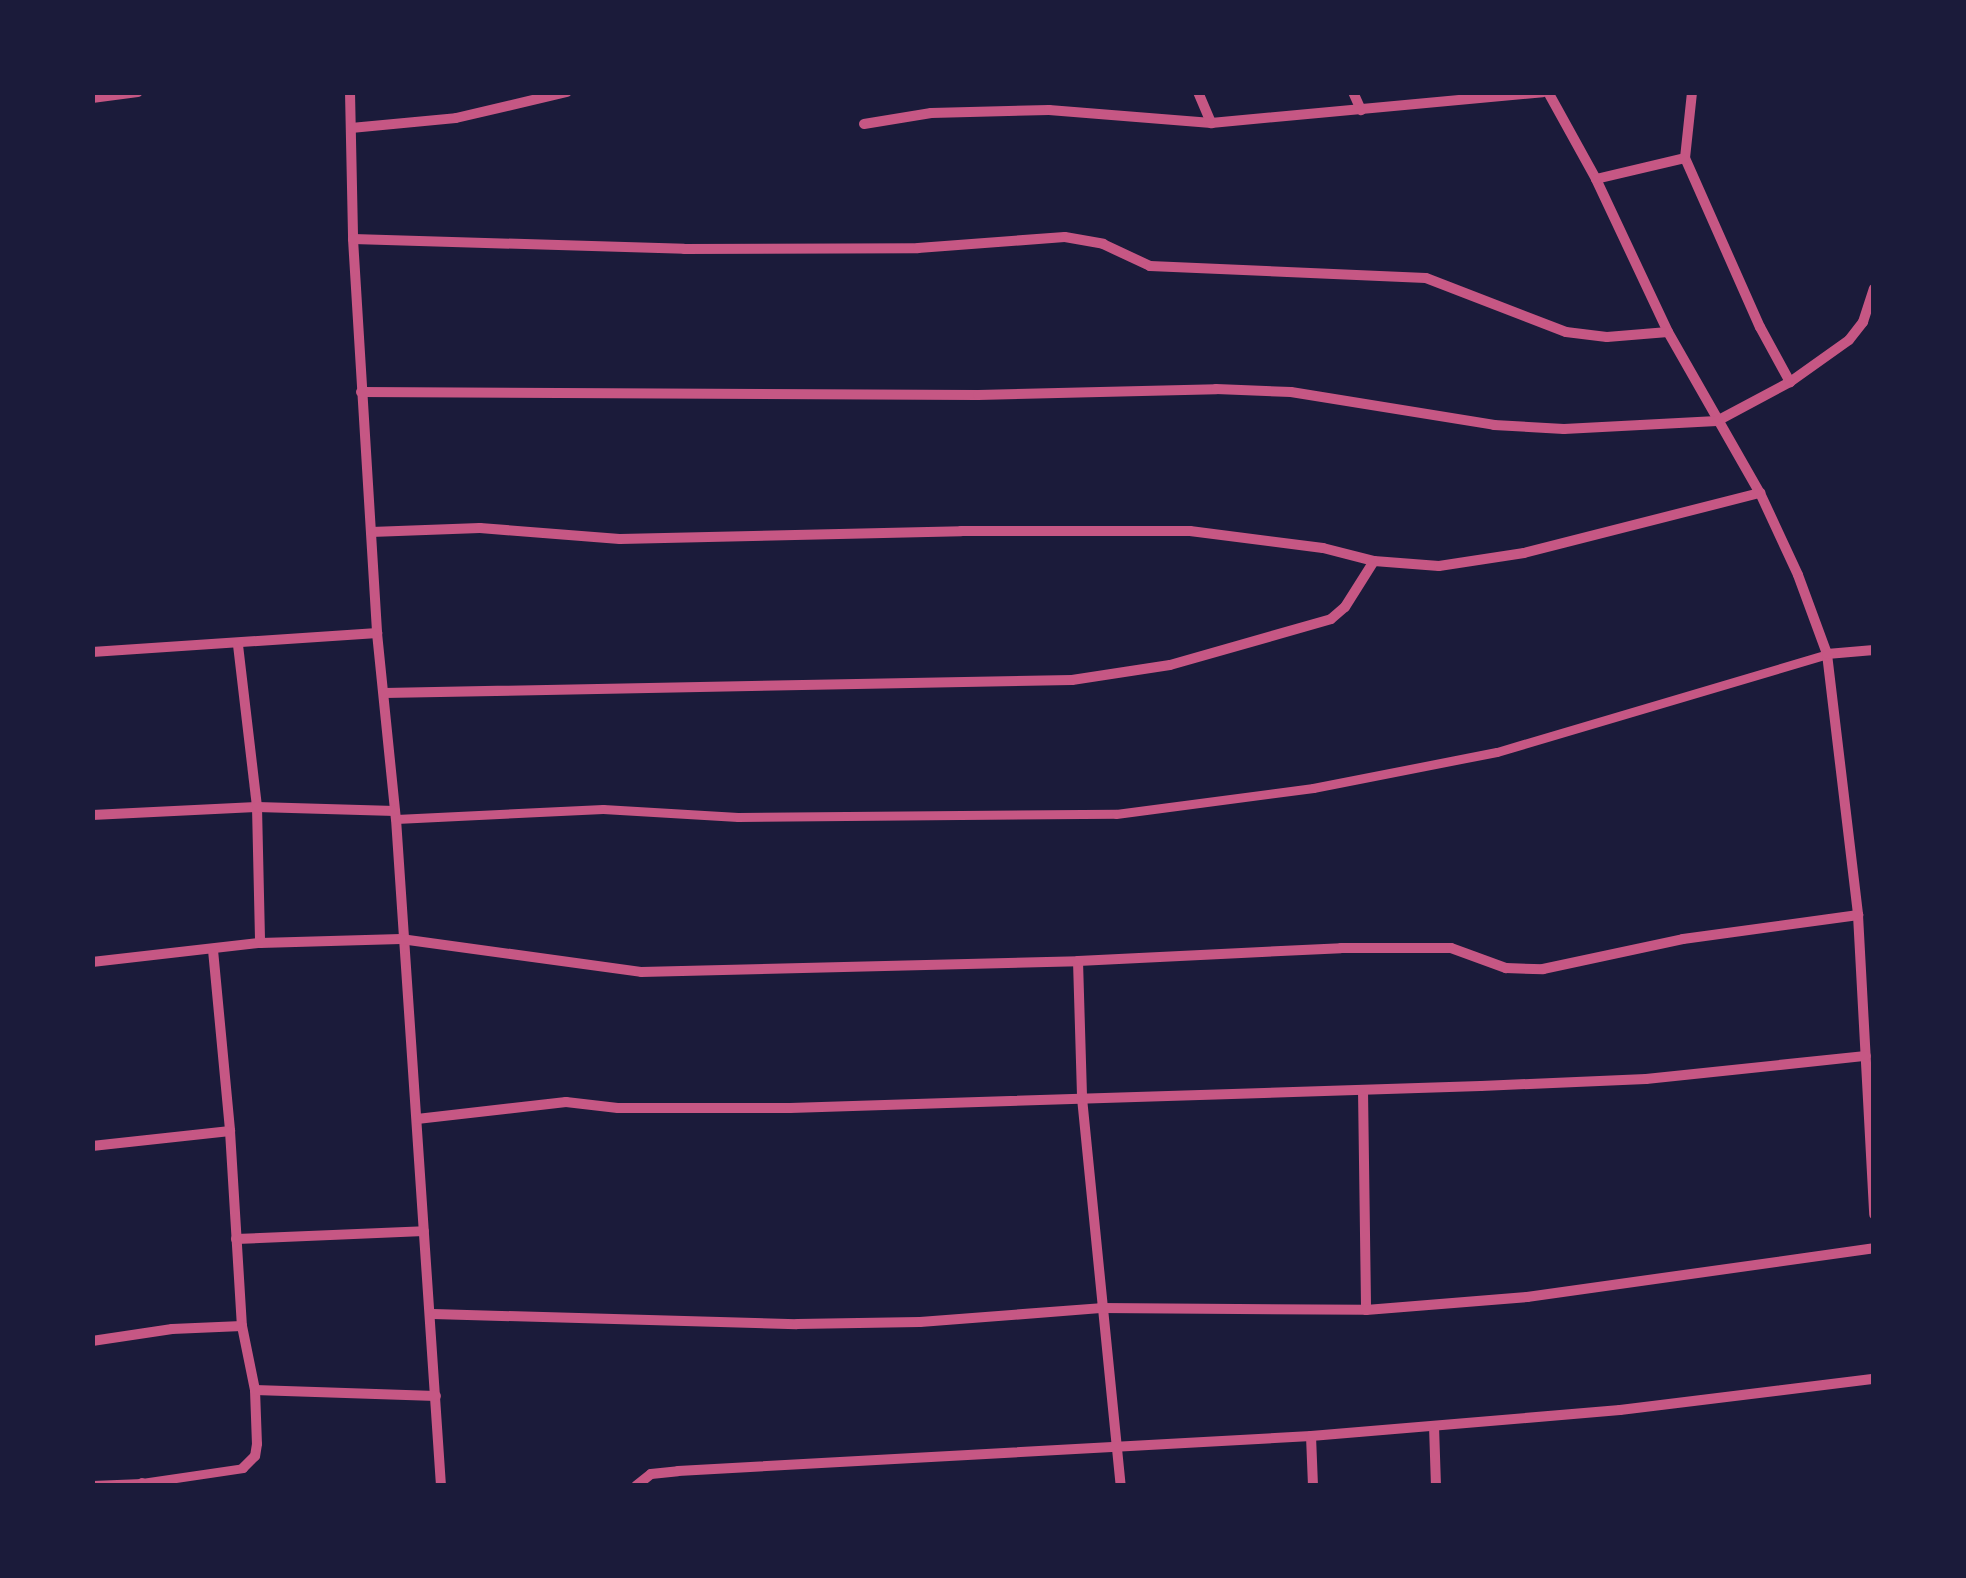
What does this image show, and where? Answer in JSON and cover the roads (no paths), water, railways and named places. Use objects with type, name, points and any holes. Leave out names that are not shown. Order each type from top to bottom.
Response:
[{"type":"street","points":[[92,98],[138,92]]},
{"type":"street","points":[[350,92],[361,392],[432,1314],[441,1486]]},
{"type":"street","points":[[351,128],[456,118],[567,92]]},
{"type":"street","points":[[1198,92],[1212,123]]},
{"type":"street","points":[[1353,92],[1361,110]]},
{"type":"street","points":[[864,124],[932,114],[1048,110],[1212,123],[1546,92],[1596,179],[1668,332],[1760,493],[1798,575],[1827,654],[1858,915],[1874,1215]]},
{"type":"street","points":[[1692,92],[1685,158],[1760,327],[1790,382]]},
{"type":"street","points":[[1596,179],[1685,158]]},
{"type":"street","points":[[353,239],[684,249],[918,248],[1065,237],[1103,244],[1150,266],[1426,278],[1566,332],[1607,336],[1668,332]]},
{"type":"street","points":[[361,392],[978,395],[1216,389],[1290,392],[1529,427],[1717,421],[1790,382],[1850,340],[1863,322],[1874,289]]},
{"type":"street","points":[[371,532],[480,528],[620,539],[960,530],[1190,531],[1265,538],[1374,560],[1439,566],[1524,554],[1760,493]]},
{"type":"street","points":[[384,693],[1072,680],[1170,665],[1331,619],[1345,607],[1374,560]]},
{"type":"street","points":[[92,652],[238,646],[377,632]]},
{"type":"street","points":[[238,646],[257,807],[260,944]]},
{"type":"street","points":[[92,815],[257,807],[395,815],[603,810],[738,817],[1116,814],[1313,788],[1497,752],[1827,654],[1874,650]]},
{"type":"street","points":[[92,962],[260,944],[401,939],[641,972],[1078,960],[1340,948],[1450,948],[1494,965],[1543,969],[1683,939],[1858,915]]},
{"type":"street","points":[[92,1485],[143,1484],[243,1468],[255,1456],[256,1390],[242,1326],[230,1131],[213,950]]},
{"type":"street","points":[[1078,960],[1082,1098],[1100,1308],[1121,1486]]},
{"type":"street","points":[[417,1119],[566,1102],[618,1108],[790,1108],[1646,1079],[1866,1056]]},
{"type":"street","points":[[1362,1090],[1366,1310]]},
{"type":"street","points":[[92,1146],[230,1131]]},
{"type":"street","points":[[236,1239],[424,1231]]},
{"type":"street","points":[[432,1314],[797,1324],[920,1322],[1100,1308],[1366,1310],[1527,1297],[1874,1248]]},
{"type":"street","points":[[92,1341],[172,1328],[242,1326]]},
{"type":"street","points":[[636,1486],[652,1474],[678,1471],[1311,1436],[1620,1410],[1874,1380]]},
{"type":"street","points":[[256,1390],[436,1396]]},
{"type":"street","points":[[1434,1426],[1436,1486]]},
{"type":"street","points":[[1311,1436],[1313,1486]]}]
